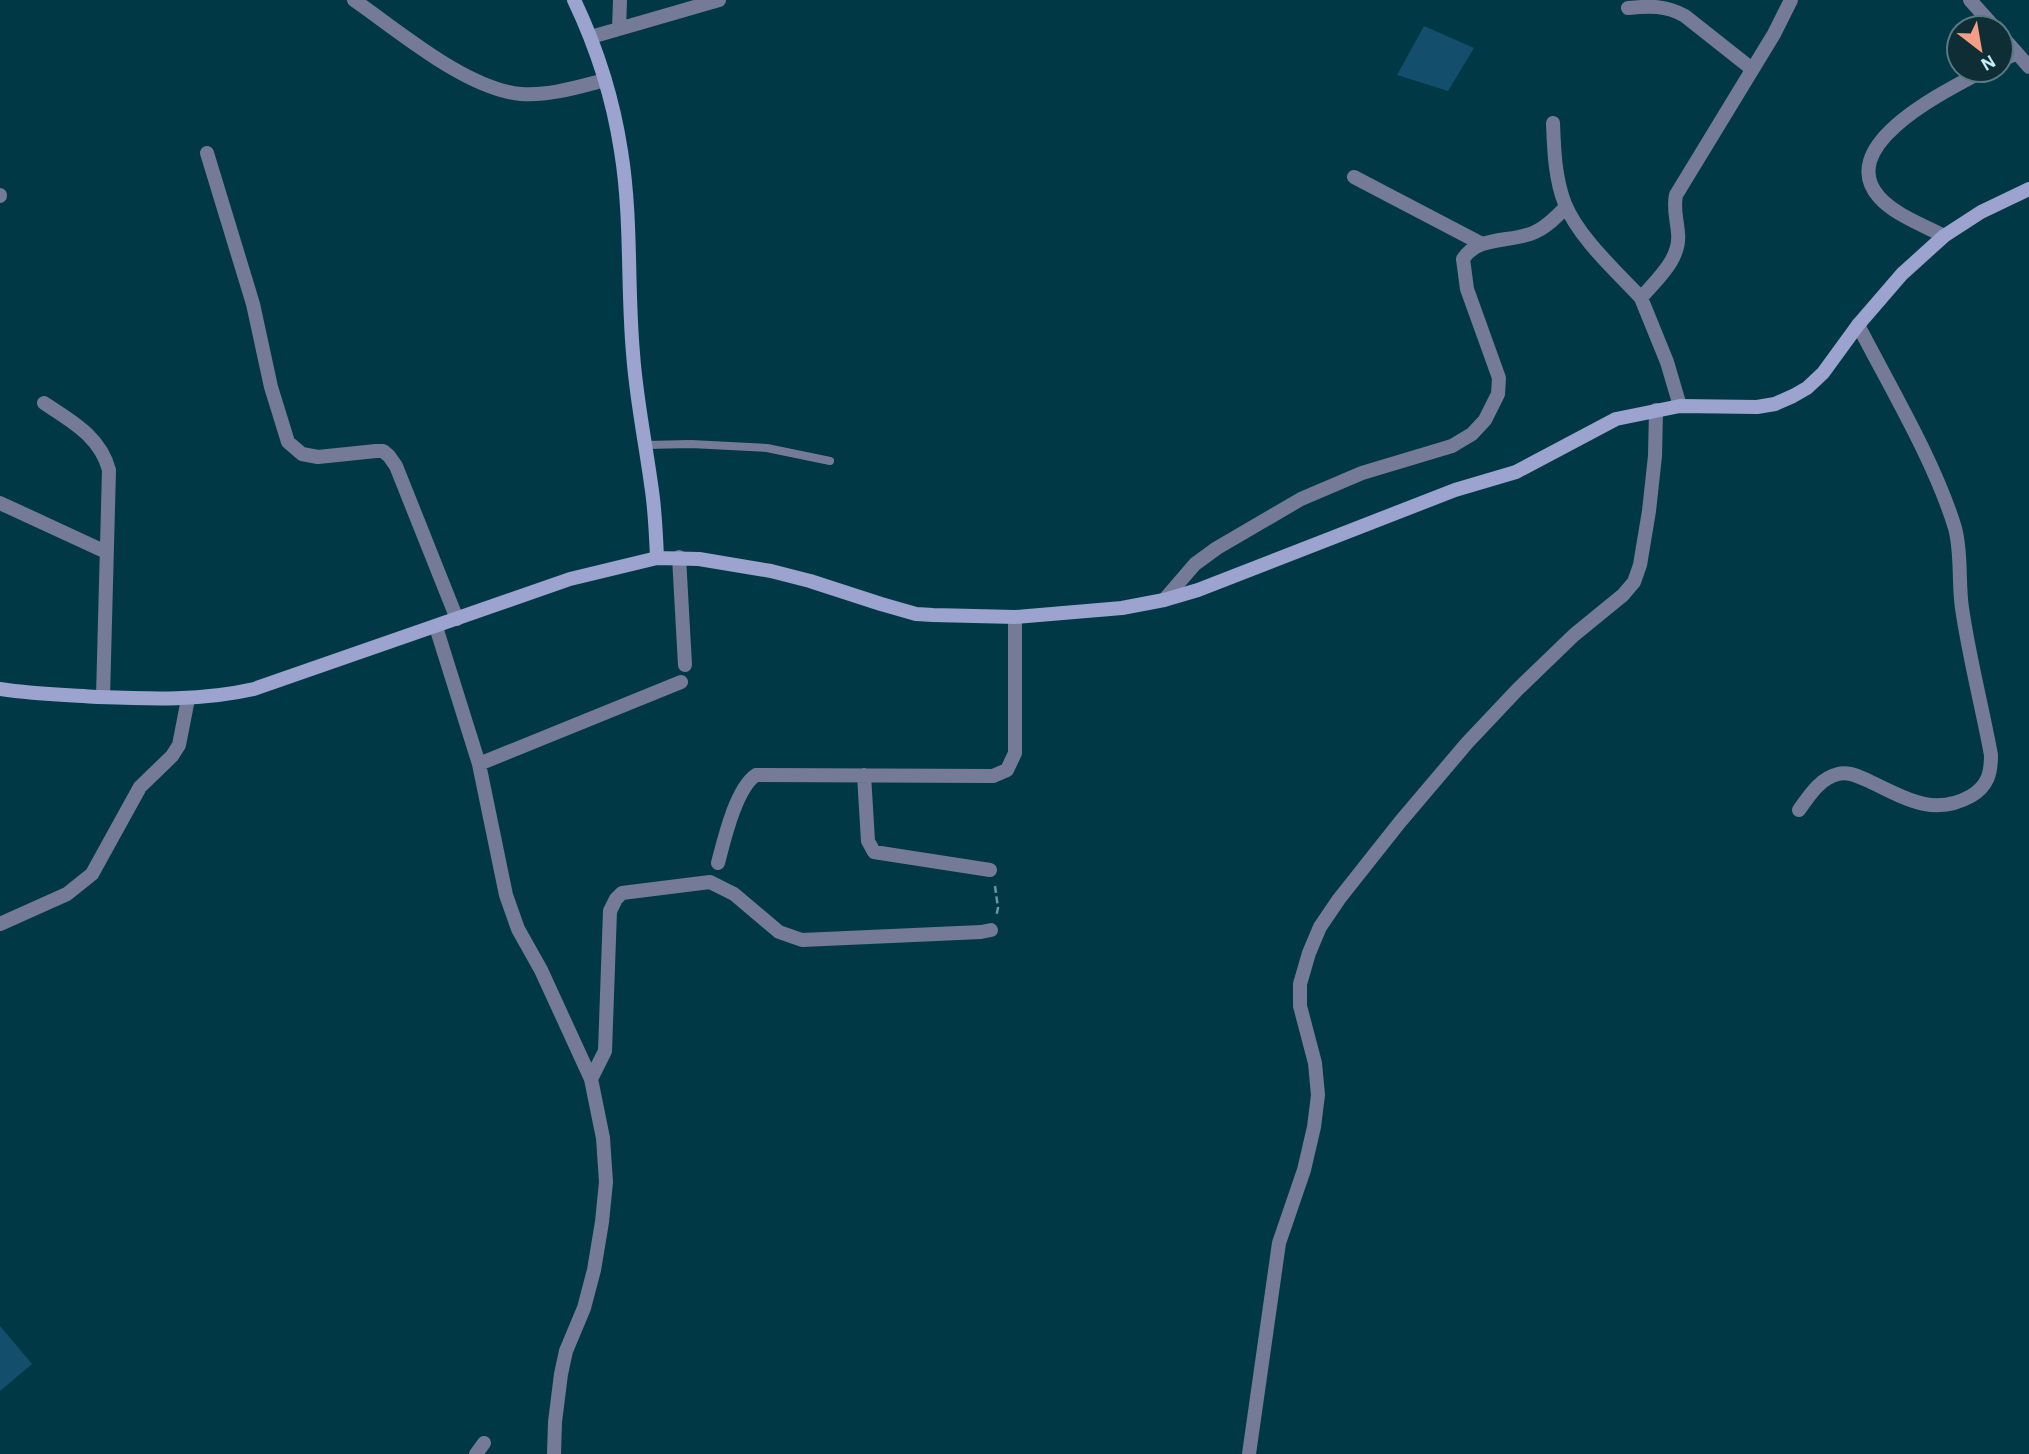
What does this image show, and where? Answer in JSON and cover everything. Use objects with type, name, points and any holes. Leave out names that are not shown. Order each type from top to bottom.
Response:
[{"type":"main road","points":[[574,0],[591,37],[605,80],[621,152],[627,210],[632,348],[654,507],[657,558]]},
{"type":"main road","points":[[0,689],[28,694],[161,700],[226,695],[436,627],[570,579],[657,558],[679,557],[771,571],[916,614],[1015,617],[1122,608],[1164,600],[1212,585],[1455,490],[1516,472],[1616,419],[1680,406],[1756,407],[1775,404],[1793,396],[1807,388],[1823,373],[1858,325],[1902,274],[1944,236],[1981,212],[2029,189]]},
{"type":"street","points":[[354,0],[449,66],[497,89],[520,94],[553,93],[605,80]]},
{"type":"street","points":[[620,0],[620,29]]},
{"type":"street","points":[[591,37],[719,0]]},
{"type":"street","points":[[1641,298],[1675,255],[1678,245],[1674,206],[1676,195],[1791,0]]},
{"type":"street","points":[[1970,0],[1982,14]]},
{"type":"street","points":[[1628,8],[1662,6],[1674,9],[1752,69]]},
{"type":"street","points":[[2016,53],[2029,67]]},
{"type":"street","points":[[1944,236],[1884,202],[1872,187],[1870,160],[1884,137],[1895,126],[1931,100],[1960,84]]},
{"type":"street","points":[[1553,123],[1556,169],[1566,207],[1597,250],[1641,298],[1667,362],[1680,406]]},
{"type":"street","points":[[207,153],[253,304],[271,387],[288,442],[302,454],[318,457],[376,451],[383,451],[389,456],[405,488],[457,619]]},
{"type":"street","points":[[1354,177],[1482,244]]},
{"type":"street","points":[[1164,600],[1195,564],[1235,537],[1301,499],[1362,473],[1452,446],[1472,434],[1485,420],[1498,394],[1499,378],[1471,302],[1462,265],[1466,254],[1482,244],[1536,232],[1566,207]]},
{"type":"street","points":[[1799,810],[1820,783],[1838,774],[1858,776],[1930,806],[1955,803],[1978,792],[1987,782],[1991,771],[1991,755],[1964,620],[1958,542],[1954,527],[1922,450],[1858,325]]},
{"type":"street","points":[[44,403],[83,429],[99,445],[106,456],[109,470],[103,697]]},
{"type":"street","points":[[1250,1454],[1279,1243],[1304,1170],[1318,1095],[1315,1063],[1300,1006],[1300,984],[1309,953],[1320,927],[1339,899],[1467,743],[1574,635],[1623,595],[1634,582],[1640,565],[1649,511],[1655,456],[1656,410]]},
{"type":"street","points":[[0,503],[106,552]]},
{"type":"street","points":[[679,557],[685,665]]},
{"type":"street","points":[[718,863],[724,839],[745,786],[755,775],[993,776],[1007,770],[1015,753],[1015,617]]},
{"type":"street","points":[[436,627],[479,764],[506,895],[518,929],[541,970],[591,1079],[603,1138],[606,1182],[602,1222],[584,1308],[566,1351],[561,1374],[554,1454]]},
{"type":"street","points":[[479,764],[681,682]]},
{"type":"street","points":[[0,924],[67,894],[92,874],[140,787],[172,756],[179,745],[188,699]]},
{"type":"street","points":[[864,775],[868,841],[874,852],[990,870]]},
{"type":"street","points":[[591,1079],[605,1051],[610,911],[615,899],[622,893],[710,882],[734,894],[779,932],[802,940],[991,930]]},
{"type":"lane","points":[[645,445],[691,444],[767,448],[831,461]]},
{"type":"path","points":[[990,870],[995,877],[998,908],[991,930]]},
{"type":"building","points":[[1424,26],[1474,48],[1448,91],[1397,75]]},
{"type":"building","points":[[0,1326],[32,1364],[0,1391]]}]
